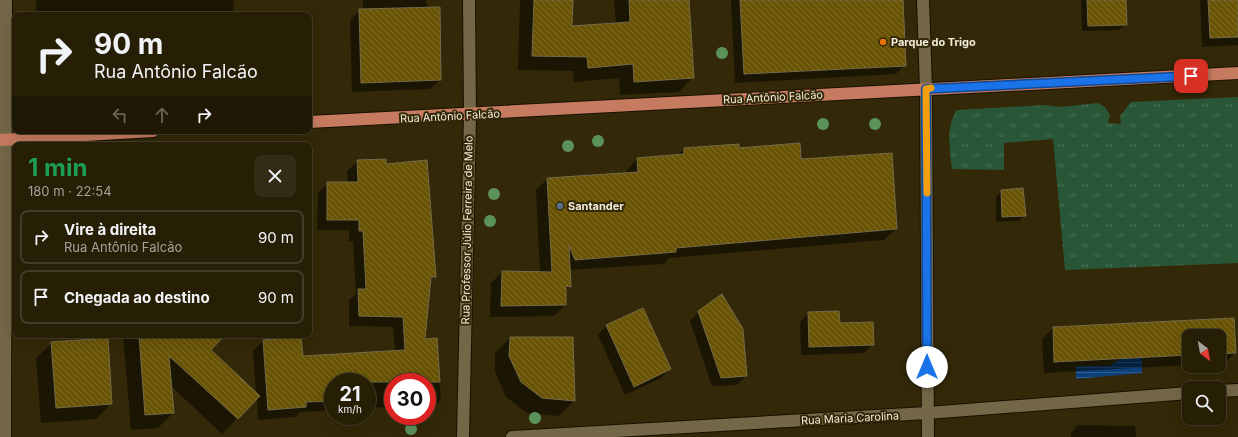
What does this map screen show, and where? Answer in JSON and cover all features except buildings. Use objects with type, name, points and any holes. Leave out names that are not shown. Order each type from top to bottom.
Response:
[{"type":"main road","name":"Rua Antônio Falcão","points":[[312,122],[470,115],[926,89],[1238,74]]},
{"type":"main road","points":[[3,140],[103,134]]},
{"type":"street","points":[[5,437],[3,140],[6,0]]},
{"type":"street","name":"Rua Professor Júlio Ferreira de Melo","points":[[463,437],[470,115],[469,0]]},
{"type":"street","points":[[923,0],[926,89],[928,437]]},
{"type":"street","points":[[1226,391],[1238,390]]},
{"type":"street","name":"Rua Maria Carolina","points":[[512,437],[927,413],[1182,394]]},
{"type":"green space","points":[[1238,97],[1238,263],[1065,270],[1053,139],[1004,143],[1004,170],[952,169],[949,139],[951,124],[957,110],[1045,105],[1060,107],[1098,103],[1105,107],[1110,115],[1108,123],[1121,124],[1120,116],[1131,102]]},
{"type":"water","points":[[1142,358],[1142,373],[1076,379],[1076,366],[1110,366],[1120,359]]},
{"type":"slow traffic","points":[[927,193],[926,89],[931,88]]},
{"type":"place","name":"Parque do Trigo","points":[[883,42]]},
{"type":"place","name":"Santander","points":[[560,206]]},
{"type":"route","points":[[927,367],[926,89],[1191,76]]}]
